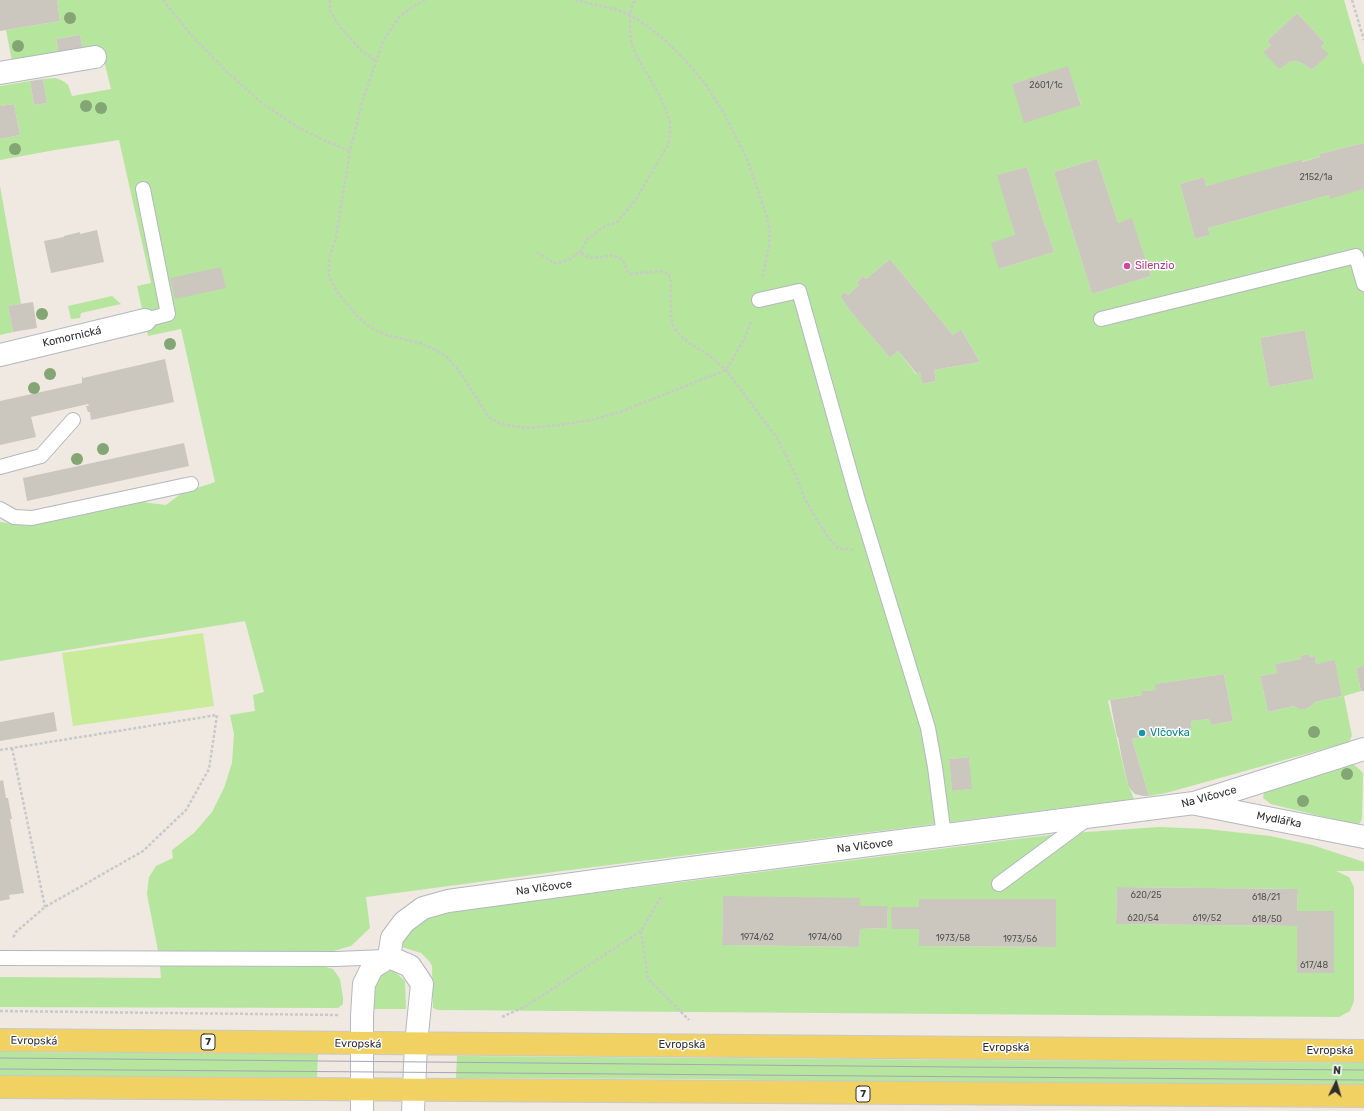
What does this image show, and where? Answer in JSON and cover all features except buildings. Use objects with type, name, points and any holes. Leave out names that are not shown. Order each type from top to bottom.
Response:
[{"type":"main road","name":"Evropská","points":[[0,1040],[1364,1051]]},
{"type":"main road","name":"7","points":[[3,1090],[414,1101],[1364,1096]]},
{"type":"street","points":[[0,74],[95,58]]},
{"type":"street","name":"Komornická","points":[[0,355],[144,320]]},
{"type":"street","name":"Na Vlčovce","points":[[389,957],[392,938],[404,922],[423,908],[448,901],[1194,803],[1364,749]]},
{"type":"street","name":"Mydlářka","points":[[1194,803],[1364,837]]},
{"type":"street","points":[[362,1100],[364,984],[372,968],[389,957],[410,966],[422,984],[416,1044],[414,1101]]},
{"type":"lane","points":[[142,189],[168,314],[144,320]]},
{"type":"lane","points":[[1101,319],[1356,256],[1364,284]]},
{"type":"lane","points":[[759,300],[799,291],[855,489],[928,728],[936,767],[944,836]]},
{"type":"lane","points":[[0,467],[41,456],[73,420]]},
{"type":"lane","points":[[0,509],[14,516],[32,518],[191,484]]},
{"type":"lane","points":[[1000,884],[1089,818]]},
{"type":"lane","points":[[2,958],[336,959],[389,957]]},
{"type":"path","points":[[163,0],[197,41],[228,73],[262,103],[299,128],[350,151]]},
{"type":"path","points":[[330,0],[330,11],[340,27],[361,50],[376,61]]},
{"type":"path","points":[[425,0],[411,8],[399,18],[383,41],[376,61],[362,103],[350,151],[336,237],[328,260],[329,277],[338,293],[358,317],[370,327],[386,335],[420,343],[436,350],[448,358],[459,371],[489,417],[499,423],[528,428],[591,420],[627,410],[726,370],[744,340],[759,300],[769,247],[770,232],[766,214],[747,159],[725,115],[706,85],[685,60],[665,40],[647,26],[630,15],[612,8],[575,0]]},
{"type":"path","points":[[537,252],[554,263],[569,260],[576,254],[580,253],[587,239],[605,226],[616,223],[635,201],[668,145],[670,122],[660,96],[636,55],[630,34],[630,15],[633,3],[636,0]]},
{"type":"path","points":[[1352,0],[1364,40]]},
{"type":"path","points":[[580,253],[590,258],[610,255],[617,257],[623,260],[627,271],[631,274],[659,271],[665,272],[669,276],[671,282],[671,316],[673,326],[681,336],[706,353],[726,370],[777,438],[796,476],[805,500],[827,536],[838,548],[874,551]]},
{"type":"path","points":[[0,750],[217,715],[209,769],[186,810],[142,851],[45,907],[16,932],[2,958]]},
{"type":"path","points":[[12,748],[45,907]]},
{"type":"path","points":[[502,1017],[526,1006],[641,931],[676,870]]},
{"type":"path","points":[[641,931],[648,980],[689,1020]]},
{"type":"path","points":[[0,1011],[343,1015]]},
{"type":"green space","points":[[57,0],[1344,0],[1364,65],[1364,143],[1319,154],[1320,157],[1206,186],[1204,177],[1180,184],[1195,239],[1210,235],[1208,228],[1329,195],[1330,198],[1364,189],[1364,666],[1356,668],[1361,691],[1344,696],[1352,736],[1349,742],[1166,793],[1149,796],[1132,739],[1190,729],[1192,728],[1191,721],[1209,719],[1211,725],[1233,721],[1224,674],[1156,684],[1156,690],[1142,691],[1142,695],[1108,701],[1127,782],[1134,799],[366,897],[370,928],[351,946],[330,952],[158,951],[147,894],[149,877],[156,866],[173,858],[172,850],[194,833],[212,812],[224,788],[232,763],[234,734],[230,715],[255,711],[253,695],[264,692],[245,621],[0,661],[0,522],[31,526],[142,502],[166,505],[182,493],[215,482],[181,329],[148,336],[137,286],[151,283],[119,140],[0,160],[0,139],[20,135],[14,104],[0,106],[0,86],[30,81],[34,105],[47,103],[43,79],[56,78],[63,81],[68,85],[72,96],[111,89],[101,48],[83,50],[80,35],[56,39],[59,54],[12,61],[6,30],[60,21]],"holes":[[[1297,13],[1325,43],[1321,47],[1328,54],[1312,70],[1300,62],[1291,61],[1283,66],[1263,52],[1271,45],[1267,41]],[[1068,67],[1081,104],[1012,84]],[[1097,159],[1118,223],[1132,219],[1151,276],[1092,294],[1054,172]],[[1027,167],[1054,252],[999,269],[1015,235],[998,175]],[[890,259],[953,335],[961,329],[980,362],[934,370],[936,381],[922,384],[920,372],[916,374],[898,351],[890,358],[851,312],[840,296],[845,292],[848,295],[859,285],[857,282],[863,276],[866,279]],[[1305,330],[1314,379],[1269,387],[1260,338]],[[1309,654],[1310,657],[1315,656],[1316,664],[1335,661],[1342,696],[1315,702],[1306,709],[1299,709],[1294,706],[1268,712],[1260,676],[1277,673],[1275,664],[1301,659],[1300,656]],[[969,757],[971,789],[952,791],[949,759]]]},
{"type":"green space","points":[[0,186],[21,304],[8,306],[13,332],[0,335]]},
{"type":"green space","points":[[112,296],[121,304],[81,313],[80,318],[71,319],[68,306]]},
{"type":"green space","points":[[203,633],[214,706],[73,726],[62,653]]},
{"type":"green space","points":[[1349,765],[1354,765],[1363,773],[1362,819],[1357,825],[1271,804],[1263,798],[1264,792]]},
{"type":"green space","points":[[1159,827],[1207,829],[1270,836],[1312,845],[1364,862],[1364,871],[1336,871],[1349,877],[1354,887],[1354,1001],[1350,1011],[1339,1017],[438,1010],[433,1008],[432,966],[430,962],[421,953],[405,948],[401,944],[419,920],[439,913],[1057,834]],"holes":[[[1117,887],[1298,889],[1297,911],[1334,911],[1334,973],[1297,973],[1297,926],[1116,924]],[[723,897],[860,906],[888,906],[887,928],[860,929],[859,947],[722,945]],[[919,899],[1056,899],[1056,947],[919,946],[919,929],[892,929],[892,907],[919,907]]]},
{"type":"green space","points":[[160,966],[326,967],[333,969],[340,979],[343,1004],[338,1008],[0,1007],[0,977],[161,978]]},
{"type":"green space","points":[[377,970],[393,970],[405,981],[406,1009],[372,1009],[370,983]]},
{"type":"green space","points":[[0,1052],[318,1054],[317,1077],[0,1076]]},
{"type":"green space","points":[[457,1056],[1364,1063],[1364,1084],[930,1083],[709,1079],[456,1078]]},
{"type":"tram line","points":[[0,1058],[1364,1070]]},
{"type":"tram line","points":[[0,1069],[1364,1080]]},
{"type":"place","name":"Silenzio","points":[[1127,266]]},
{"type":"place","name":"Vlčovka","points":[[1142,733]]}]
